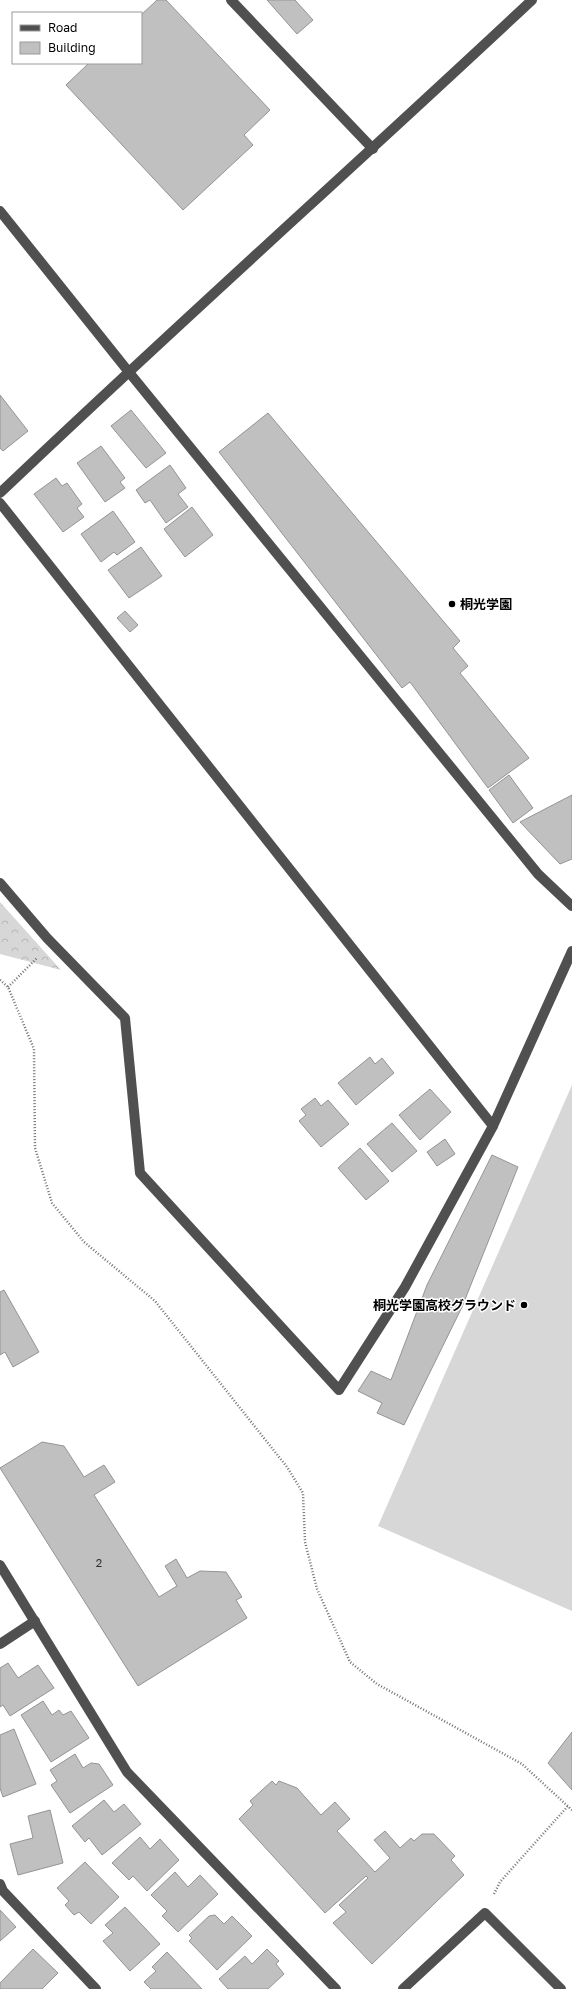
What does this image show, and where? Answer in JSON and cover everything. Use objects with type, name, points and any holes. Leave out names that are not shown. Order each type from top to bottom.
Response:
[{"type":"street","points":[[231,0],[373,149]]},
{"type":"street","points":[[0,493],[128,371],[373,149],[532,0]]},
{"type":"street","points":[[0,211],[128,371],[538,874],[572,906]]},
{"type":"street","points":[[0,503],[493,1126]]},
{"type":"street","points":[[0,883],[52,943],[125,1018],[140,1173],[339,1390],[405,1287],[493,1126],[572,951]]},
{"type":"street","points":[[0,1565],[127,1772],[336,1989]]},
{"type":"street","points":[[0,1644],[35,1620]]},
{"type":"street","points":[[0,1884],[3,1891],[96,1989]]},
{"type":"street","points":[[403,1989],[485,1913],[561,1989]]},
{"type":"path","points":[[8,987],[52,943]]},
{"type":"path","points":[[0,980],[8,987],[34,1049],[35,1148],[52,1203],[84,1242],[155,1301],[287,1466],[303,1493],[305,1542],[317,1589],[350,1662],[377,1684],[522,1764],[572,1810]]},
{"type":"path","points":[[500,1882],[568,1806]]},
{"type":"green space","points":[[0,902],[61,970],[0,954]]},
{"type":"green space","name":"桐光学園高校グラウンド","points":[[572,1085],[572,1611],[378,1526]]},
{"type":"building","points":[[157,0],[166,0],[270,110],[244,135],[253,145],[183,210],[66,85],[88,64],[142,64],[142,14]]},
{"type":"building","points":[[267,0],[295,0],[313,20],[297,34]]},
{"type":"building","points":[[0,395],[28,431],[3,451],[0,448]]},
{"type":"building","points":[[131,410],[166,453],[146,468],[111,426]]},
{"type":"building","points":[[268,413],[460,641],[453,648],[468,666],[460,673],[529,758],[488,788],[410,682],[402,688],[219,452]]},
{"type":"building","points":[[101,446],[125,478],[120,482],[125,488],[105,502],[77,463]]},
{"type":"building","points":[[170,465],[186,488],[178,494],[188,507],[166,523],[150,500],[145,503],[136,490]]},
{"type":"building","points":[[56,478],[62,486],[67,483],[82,504],[77,508],[84,517],[63,532],[34,494]]},
{"type":"building","points":[[192,507],[213,535],[185,557],[164,529]]},
{"type":"building","points":[[113,511],[135,542],[117,555],[114,552],[101,562],[81,534]]},
{"type":"building","points":[[141,547],[162,576],[129,598],[108,570]]},
{"type":"building","points":[[125,611],[138,625],[130,632],[117,618]]},
{"type":"building","points":[[509,775],[533,808],[513,823],[489,790]]},
{"type":"building","points":[[572,795],[572,859],[560,864],[520,822]]},
{"type":"building","points":[[370,1057],[375,1064],[382,1058],[394,1073],[356,1105],[338,1083]]},
{"type":"building","points":[[430,1089],[451,1112],[420,1140],[399,1115]]},
{"type":"building","points":[[315,1098],[321,1106],[328,1100],[349,1124],[321,1147],[299,1121],[306,1115],[301,1109]]},
{"type":"building","points":[[392,1123],[417,1151],[392,1172],[367,1144]]},
{"type":"building","points":[[445,1139],[455,1154],[437,1166],[427,1152]]},
{"type":"building","points":[[360,1148],[389,1181],[366,1200],[338,1168]]},
{"type":"building","points":[[492,1155],[518,1167],[462,1307],[404,1425],[377,1413],[382,1403],[358,1391],[371,1371],[391,1380],[427,1285]]},
{"type":"building","points":[[4,1290],[39,1352],[13,1367],[5,1352],[0,1355],[0,1292]]},
{"type":"building","points":[[42,1442],[64,1446],[84,1477],[104,1465],[115,1482],[94,1495],[159,1597],[177,1586],[165,1566],[176,1559],[187,1578],[200,1571],[226,1572],[242,1597],[236,1600],[247,1618],[138,1686],[0,1468]]},
{"type":"building","points":[[8,1663],[18,1678],[38,1665],[54,1688],[10,1716],[3,1705],[0,1707],[0,1668]]},
{"type":"building","points":[[43,1701],[52,1715],[59,1710],[63,1715],[71,1711],[89,1738],[51,1762],[21,1715]]},
{"type":"building","points":[[14,1729],[36,1784],[3,1797],[0,1788],[0,1735]]},
{"type":"building","points":[[572,1732],[572,1790],[548,1763]]},
{"type":"building","points":[[75,1754],[83,1768],[91,1763],[99,1764],[113,1785],[70,1813],[51,1785],[57,1781],[50,1770]]},
{"type":"building","points":[[272,1781],[276,1785],[279,1781],[297,1788],[321,1815],[335,1802],[350,1819],[337,1831],[375,1872],[390,1858],[374,1840],[385,1831],[400,1848],[411,1838],[414,1841],[422,1834],[434,1834],[455,1856],[451,1860],[464,1875],[372,1964],[333,1923],[346,1912],[339,1905],[368,1878],[366,1876],[325,1913],[239,1819],[253,1805],[250,1801]]},
{"type":"building","points":[[104,1800],[114,1812],[124,1804],[141,1824],[102,1855],[89,1838],[85,1842],[72,1826]]},
{"type":"building","points":[[50,1810],[63,1863],[18,1875],[10,1844],[33,1838],[28,1816]]},
{"type":"building","points":[[140,1837],[150,1849],[160,1839],[179,1860],[147,1891],[133,1876],[129,1880],[112,1863]]},
{"type":"building","points":[[85,1862],[119,1897],[91,1924],[79,1912],[74,1915],[65,1905],[69,1901],[57,1888]]},
{"type":"building","points":[[175,1872],[188,1887],[200,1875],[218,1894],[178,1932],[162,1916],[167,1911],[151,1895]]},
{"type":"building","points":[[125,1907],[160,1944],[130,1971],[103,1941],[113,1933],[105,1925]]},
{"type":"building","points":[[0,1910],[16,1927],[0,1941]]},
{"type":"building","points":[[215,1915],[224,1924],[232,1916],[252,1936],[217,1970],[189,1941],[192,1938],[189,1935],[209,1916]]},
{"type":"building","points":[[33,1949],[58,1973],[42,1989],[0,1989],[0,1983]]},
{"type":"building","points":[[267,1949],[279,1961],[276,1964],[284,1974],[268,1989],[228,1989],[219,1979],[245,1956],[252,1964]]},
{"type":"building","points":[[167,1952],[202,1989],[151,1989],[144,1982],[156,1971],[152,1967]]},
{"type":"place","name":"桐光学園","points":[[452,604]]},
{"type":"place","name":"桐光学園高校グラウンド","points":[[524,1305]]}]
